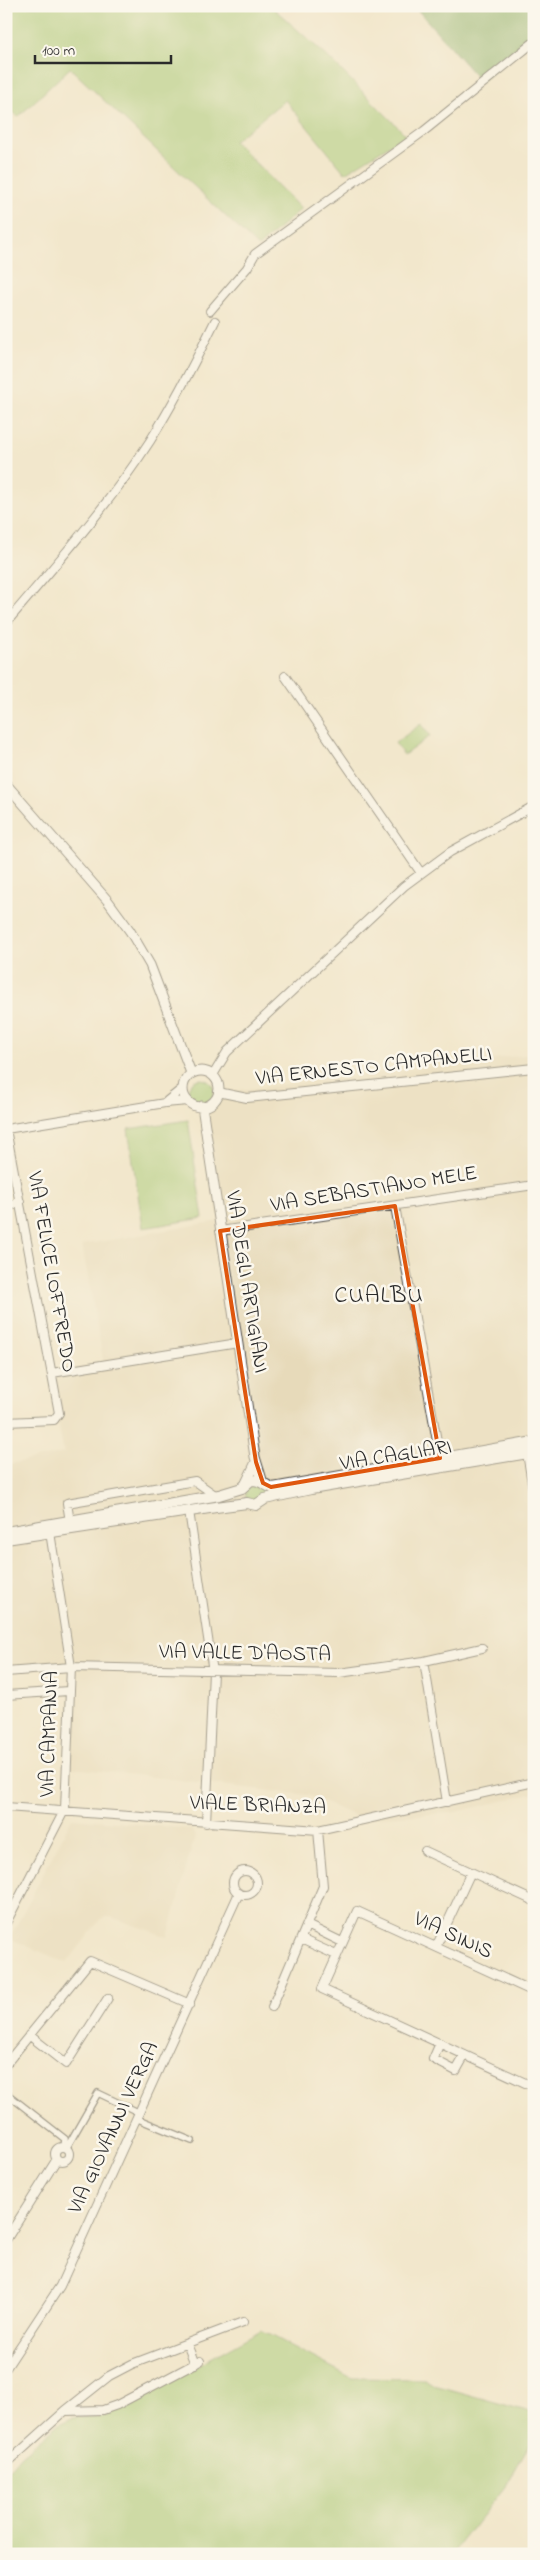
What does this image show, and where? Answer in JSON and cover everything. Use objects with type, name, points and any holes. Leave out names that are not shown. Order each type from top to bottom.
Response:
[{"type":"main road","name":"VIA CAGLIARI","points":[[6,1532],[214,1495],[244,1486],[254,1480],[273,1488],[534,1442]]},
{"type":"main road","name":"VIA CAGLIARI","points":[[6,1539],[247,1503],[256,1505],[265,1499],[311,1489],[530,1453]]},
{"type":"main road","points":[[264,1484],[265,1499]]},
{"type":"main road","points":[[244,1486],[243,1498],[247,1503]]},
{"type":"street","points":[[210,311],[247,268],[255,254],[424,131],[534,42]]},
{"type":"street","points":[[6,623],[90,524],[149,442],[186,380],[215,321]]},
{"type":"street","points":[[284,676],[421,873]]},
{"type":"street","points":[[6,784],[108,901],[130,931],[150,966],[191,1073]]},
{"type":"street","points":[[213,1075],[227,1052],[404,886],[450,852],[534,806]]},
{"type":"street","name":"VIA ERNESTO CAMPANELLI","points":[[218,1092],[247,1098],[534,1068]]},
{"type":"street","points":[[6,1128],[165,1102],[188,1101],[202,1106],[213,1102],[218,1092],[218,1083],[213,1075],[202,1071],[191,1073],[185,1080],[183,1088],[188,1101]]},
{"type":"street","points":[[165,1102],[183,1088]]},
{"type":"street","name":"VIA DEGLI ARTIGIANI","points":[[202,1106],[256,1462],[264,1484]]},
{"type":"street","name":"VIA FELICE LOFFREDO","points":[[6,1128],[59,1413],[54,1420],[6,1422]]},
{"type":"street","name":"VIA SEBASTIANO MELE","points":[[220,1231],[534,1185]]},
{"type":"street","points":[[6,1211],[7,1208],[20,1201]]},
{"type":"street","points":[[395,1206],[440,1458]]},
{"type":"street","points":[[533,1235],[534,1245]]},
{"type":"street","points":[[52,1373],[238,1343]]},
{"type":"street","points":[[530,1453],[534,1496]]},
{"type":"street","points":[[244,1486],[256,1462]]},
{"type":"street","points":[[70,1522],[67,1503],[195,1481],[214,1495]]},
{"type":"street","points":[[189,1511],[213,1672],[206,1823]]},
{"type":"street","name":"VIA CAMPANIA","points":[[6,1923],[65,1810],[71,1668],[50,1532]]},
{"type":"street","name":"VIA VALLE D'AOSTA","points":[[6,1672],[71,1668],[339,1673],[424,1661],[482,1648]]},
{"type":"street","points":[[424,1661],[447,1802]]},
{"type":"street","points":[[6,1696],[69,1691]]},
{"type":"street","name":"VIALE BRIANZA","points":[[6,1807],[318,1830],[534,1782]]},
{"type":"street","points":[[272,2006],[323,1886],[318,1830]]},
{"type":"street","points":[[425,1851],[534,1901]]},
{"type":"street","points":[[436,1947],[471,1872]]},
{"type":"street","name":"VIA GIOVANNI VERGA","points":[[6,2368],[60,2286],[239,1893]]},
{"type":"street","name":"VIA SINIS","points":[[342,1942],[357,1911],[534,1992]]},
{"type":"street","points":[[307,1926],[342,1942],[322,1989],[534,2087]]},
{"type":"street","points":[[301,1939],[336,1955]]},
{"type":"street","points":[[6,2064],[90,1961],[190,2004]]},
{"type":"street","points":[[29,2035],[66,2064],[108,1998]]},
{"type":"street","points":[[440,2043],[432,2059],[456,2071],[465,2055]]},
{"type":"street","points":[[65,2149],[98,2093],[139,2116],[192,2141]]},
{"type":"street","points":[[6,2094],[65,2139],[65,2149],[68,2152],[67,2158],[63,2161],[57,2160],[6,2240]]},
{"type":"street","points":[[6,2464],[65,2411],[109,2376],[132,2364],[244,2322]]},
{"type":"street","points":[[65,2411],[89,2411],[110,2408],[130,2400],[197,2363],[187,2344]]},
{"type":"highlighted area","points":[[395,1206],[440,1458],[271,1487],[263,1483],[256,1462],[220,1231]]},
{"type":"shaded area","points":[[534,1054],[534,1793],[452,1813],[360,1818],[308,1795],[65,1767],[71,1668],[6,1667],[6,1465],[64,1453],[49,1373],[104,1364],[82,1245],[219,1221],[198,1095]]},
{"type":"shaded area","points":[[72,1818],[191,1829],[195,1835],[168,1937],[111,1917],[105,1917],[99,1921],[67,1963],[13,1940],[11,1936]]},
{"type":"green space","points":[[6,6],[271,6],[329,58],[406,135],[345,173],[285,100],[234,141],[301,209],[258,247],[70,68],[18,117],[6,107]]},
{"type":"green space","points":[[414,6],[534,6],[534,33],[481,82]]},
{"type":"green space","points":[[421,724],[430,736],[404,755],[395,743]]},
{"type":"green space","points":[[201,1079],[210,1083],[214,1092],[210,1101],[201,1105],[192,1101],[188,1092],[192,1083]]},
{"type":"green space","points":[[188,1120],[203,1218],[143,1228],[128,1129]]},
{"type":"green space","points":[[254,1484],[260,1487],[263,1493],[260,1499],[254,1502],[248,1499],[245,1493],[248,1487]]},
{"type":"green space","points":[[261,2330],[352,2378],[425,2379],[434,2385],[534,2413],[534,2436],[507,2484],[452,2554],[6,2554],[6,2473],[20,2456],[59,2424],[72,2418],[103,2416],[116,2411]]},
{"type":"waterway","points":[[530,2554],[534,2544]]},
{"type":"district","name":"CUALBU","points":[[379,1296]]}]
